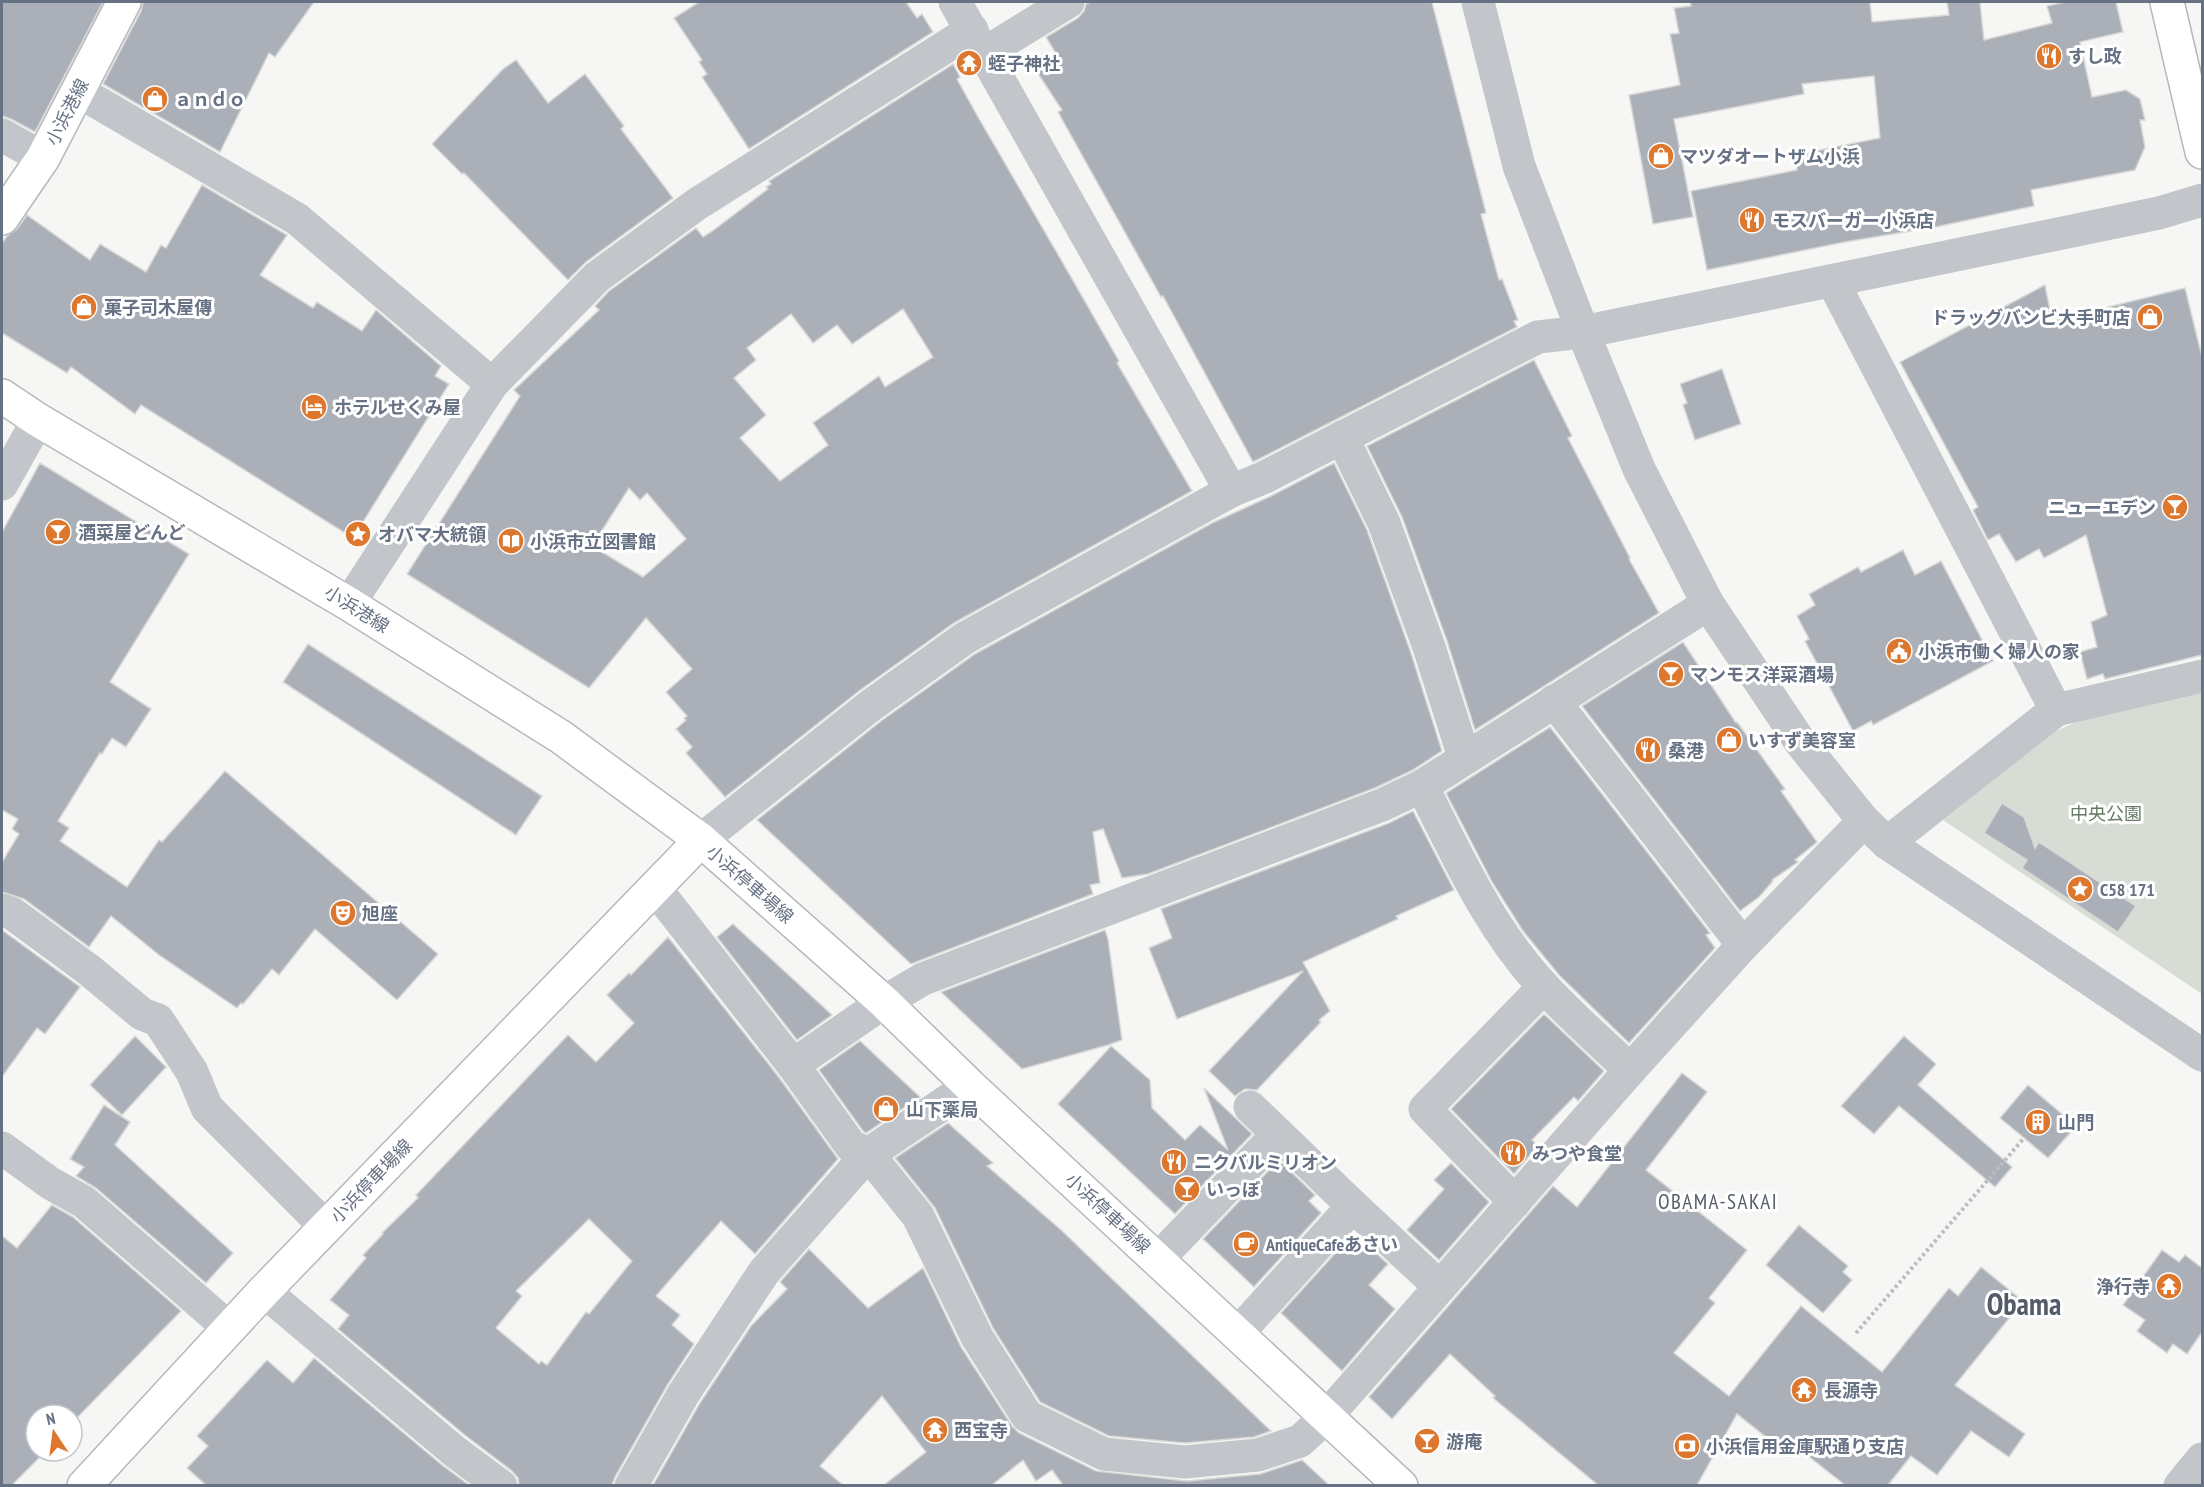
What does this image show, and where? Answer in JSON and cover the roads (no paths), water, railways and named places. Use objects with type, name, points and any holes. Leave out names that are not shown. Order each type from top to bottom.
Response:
[{"type":"main road","name":"小浜港線","points":[[2,218],[43,158],[124,2]]},
{"type":"main road","points":[[2167,2],[2202,152]]},
{"type":"main road","name":"小浜港線","points":[[2,396],[38,420],[349,604],[561,737],[701,840]]},
{"type":"main road","name":"小浜停車場線","points":[[84,1485],[264,1291],[701,840],[884,1002],[970,1086],[1401,1485]]},
{"type":"street","points":[[955,2],[1231,491]]},
{"type":"street","points":[[349,604],[492,384],[597,277],[697,204],[979,42],[1068,2]]},
{"type":"street","points":[[1478,2],[1519,166],[1639,469],[1708,604],[1801,743],[1864,821],[1887,843],[2202,1054]]},
{"type":"street","points":[[78,91],[297,219],[492,384]]},
{"type":"street","points":[[2,135],[43,158]]},
{"type":"street","points":[[701,840],[870,706],[965,638],[1231,491],[1263,478],[1538,337],[1583,332],[1833,282],[2159,213],[2202,200]]},
{"type":"street","points":[[1833,282],[2056,710]]},
{"type":"street","points":[[2,484],[38,420]]},
{"type":"street","points":[[1342,437],[1384,523],[1429,647],[1464,757]]},
{"type":"street","points":[[793,1065],[884,1002],[923,979],[1371,810],[1422,786],[1464,757],[1708,604]]},
{"type":"street","points":[[1887,843],[2056,710],[2202,676]]},
{"type":"street","points":[[1554,700],[1743,945]]},
{"type":"street","points":[[1422,786],[1469,878],[1502,934],[1544,987],[1630,1070]]},
{"type":"street","points":[[655,888],[793,1065],[851,1146],[868,1154],[918,1216],[977,1336],[1027,1416],[1104,1454],[1185,1462],[1258,1455],[1300,1441],[1327,1416],[1630,1070],[1743,945],[1864,821]]},
{"type":"street","points":[[2,910],[13,914],[89,970],[142,1014],[158,1020],[192,1072],[207,1108],[326,1227]]},
{"type":"street","points":[[1515,1202],[1425,1109],[1544,987]]},
{"type":"street","points":[[631,1485],[684,1393],[764,1272],[868,1154],[970,1086]]},
{"type":"street","points":[[1250,1107],[1440,1287]]},
{"type":"street","points":[[1158,1259],[1278,1134]]},
{"type":"street","points":[[2,1148],[50,1183],[84,1202],[229,1328]]},
{"type":"street","points":[[1238,1333],[1353,1206]]},
{"type":"street","points":[[264,1291],[454,1451],[501,1485]]},
{"type":"street","points":[[2180,1485],[2202,1458]]},
{"type":"place","name":"すし政","points":[[2049,56]]},
{"type":"place","name":"蛭子神社","points":[[969,63]]},
{"type":"place","name":"ａｎｄｏ","points":[[155,99]]},
{"type":"place","name":"マツダオートザム小浜","points":[[1661,156]]},
{"type":"place","name":"モスバーガー小浜店","points":[[1752,220]]},
{"type":"place","name":"菓子司木屋傳","points":[[84,307]]},
{"type":"place","name":"ドラッグバンビ大手町店","points":[[2150,317]]},
{"type":"place","name":"ホテルせくみ屋","points":[[314,407]]},
{"type":"place","name":"ニューエデン","points":[[2175,507]]},
{"type":"place","name":"酒菜屋どんど","points":[[58,532]]},
{"type":"place","name":"オバマ大統領","points":[[358,534]]},
{"type":"place","name":"小浜市立図書館","points":[[511,541]]},
{"type":"place","name":"小浜市働く婦人の家","points":[[1899,651]]},
{"type":"place","name":"マンモス洋菜酒場","points":[[1671,674]]},
{"type":"place","name":"いすず美容室","points":[[1729,740]]},
{"type":"place","name":"桑港","points":[[1648,750]]},
{"type":"place","name":"C58 171","points":[[2080,889]]},
{"type":"place","name":"旭座","points":[[343,913]]},
{"type":"place","name":"山下薬局","points":[[886,1109]]},
{"type":"place","name":"山門","points":[[2038,1122]]},
{"type":"place","name":"みつや食堂","points":[[1513,1153]]},
{"type":"place","name":"ニクバルミリオン","points":[[1174,1162]]},
{"type":"place","name":"いっぽ","points":[[1187,1189]]},
{"type":"place","name":"AntiqueCafeあさい","points":[[1246,1244]]},
{"type":"place","name":"浄行寺","points":[[2169,1286]]},
{"type":"place","name":"長源寺","points":[[1804,1390]]},
{"type":"place","name":"西宝寺","points":[[935,1430]]},
{"type":"place","name":"游庵","points":[[1427,1441]]},
{"type":"place","name":"小浜信用金庫駅通り支店","points":[[1687,1446]]},
{"type":"district","name":"OBAMA-SAKAI","points":[[1718,1201]]},
{"type":"district","name":"Obama","points":[[2024,1303]]},
{"type":"park label","name":"中央公園","points":[[2106,813]]}]
